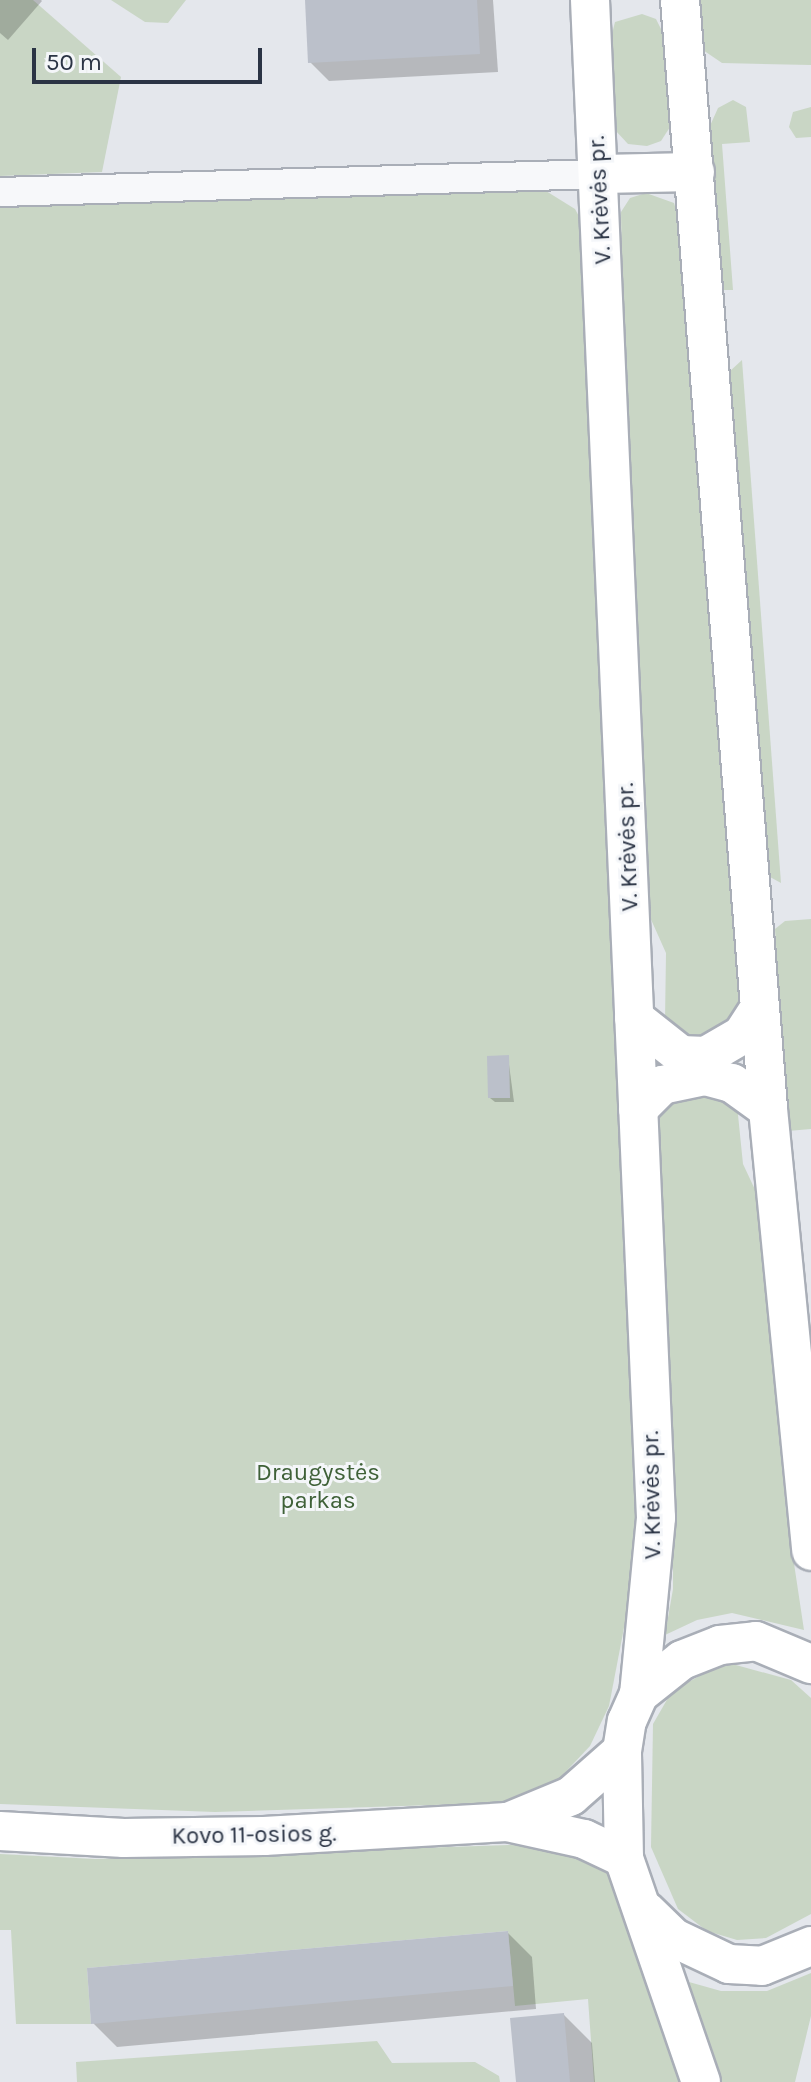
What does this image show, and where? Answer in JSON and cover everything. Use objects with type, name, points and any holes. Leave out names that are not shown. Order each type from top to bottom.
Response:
[{"type":"main road","name":"V. Krėvės pr.","points":[[590,0],[656,1518],[639,1694],[622,1751]]},
{"type":"main road","points":[[680,0],[768,1109],[811,1551]]},
{"type":"main road","points":[[599,174],[695,172]]},
{"type":"main road","points":[[634,1018],[681,1055],[706,1056],[742,1035],[760,1007]]},
{"type":"main road","points":[[638,1109],[662,1085],[705,1076],[732,1083],[768,1109]]},
{"type":"main road","points":[[639,1694],[682,1660],[720,1645],[756,1641],[811,1664]]},
{"type":"main road","points":[[622,1751],[624,1858],[701,2082]]},
{"type":"main road","name":"Kovo 11-osios g.","points":[[507,1822],[571,1796],[622,1751]]},
{"type":"main road","name":"Kovo 11-osios g.","points":[[0,1831],[124,1838],[264,1836],[507,1822],[584,1839],[624,1858]]},
{"type":"main road","points":[[642,1906],[674,1938],[729,1964],[762,1966],[811,1946]]},
{"type":"street","points":[[0,192],[599,174]]},
{"type":"green space","points":[[0,0],[33,0],[121,77],[102,172],[0,176]]},
{"type":"green space","points":[[111,0],[186,0],[168,23],[145,22]]},
{"type":"green space","points":[[696,0],[811,0],[811,65],[722,63],[700,48]]},
{"type":"green space","points":[[642,14],[656,19],[663,33],[673,112],[672,124],[661,141],[647,146],[628,144],[615,130],[610,42],[615,22]]},
{"type":"green space","points":[[733,100],[746,107],[750,142],[722,144],[733,290],[723,290],[709,128],[718,108]]},
{"type":"green space","points":[[811,107],[811,137],[796,138],[789,127],[793,112]]},
{"type":"green space","name":"Draugystės parkas","points":[[546,191],[575,209],[581,220],[638,1479],[637,1560],[609,1706],[590,1746],[557,1781],[530,1795],[496,1803],[215,1812],[0,1804],[0,207]]},
{"type":"green space","points":[[646,193],[674,203],[687,246],[745,1011],[730,1034],[684,1045],[665,1021],[666,953],[649,915],[623,346],[621,212],[630,198]]},
{"type":"green space","points":[[742,360],[781,883],[770,877],[729,372]]},
{"type":"green space","points":[[811,919],[811,1129],[788,1131],[775,929],[785,921]]},
{"type":"green space","points":[[702,1084],[737,1105],[743,1164],[758,1196],[786,1510],[804,1630],[732,1613],[697,1620],[665,1635],[673,1589],[673,1535],[654,1113]]},
{"type":"green space","points":[[725,1662],[791,1680],[811,1698],[811,1914],[766,1938],[737,1940],[707,1931],[678,1909],[651,1847],[653,1724],[672,1691]]},
{"type":"green space","points":[[509,1845],[565,1846],[605,1868],[621,1888],[682,2082],[594,2082],[588,1999],[515,2006],[508,1931],[87,1968],[91,2024],[16,2024],[11,1930],[0,1930],[0,1854],[95,1859]]},
{"type":"green space","points":[[811,1973],[811,2016],[795,2082],[718,2082],[689,1982],[721,1991],[767,1991]]},
{"type":"green space","points":[[377,2041],[392,2063],[475,2062],[499,2076],[500,2082],[77,2082],[76,2062]]},
{"type":"building","points":[[305,0],[477,0],[480,54],[308,63]]},
{"type":"building","points":[[509,1055],[510,1098],[488,1098],[487,1056]]},
{"type":"building","points":[[508,1931],[513,1986],[91,2024],[87,1968]]},
{"type":"building","points":[[564,2013],[570,2082],[516,2082],[510,2018]]}]
